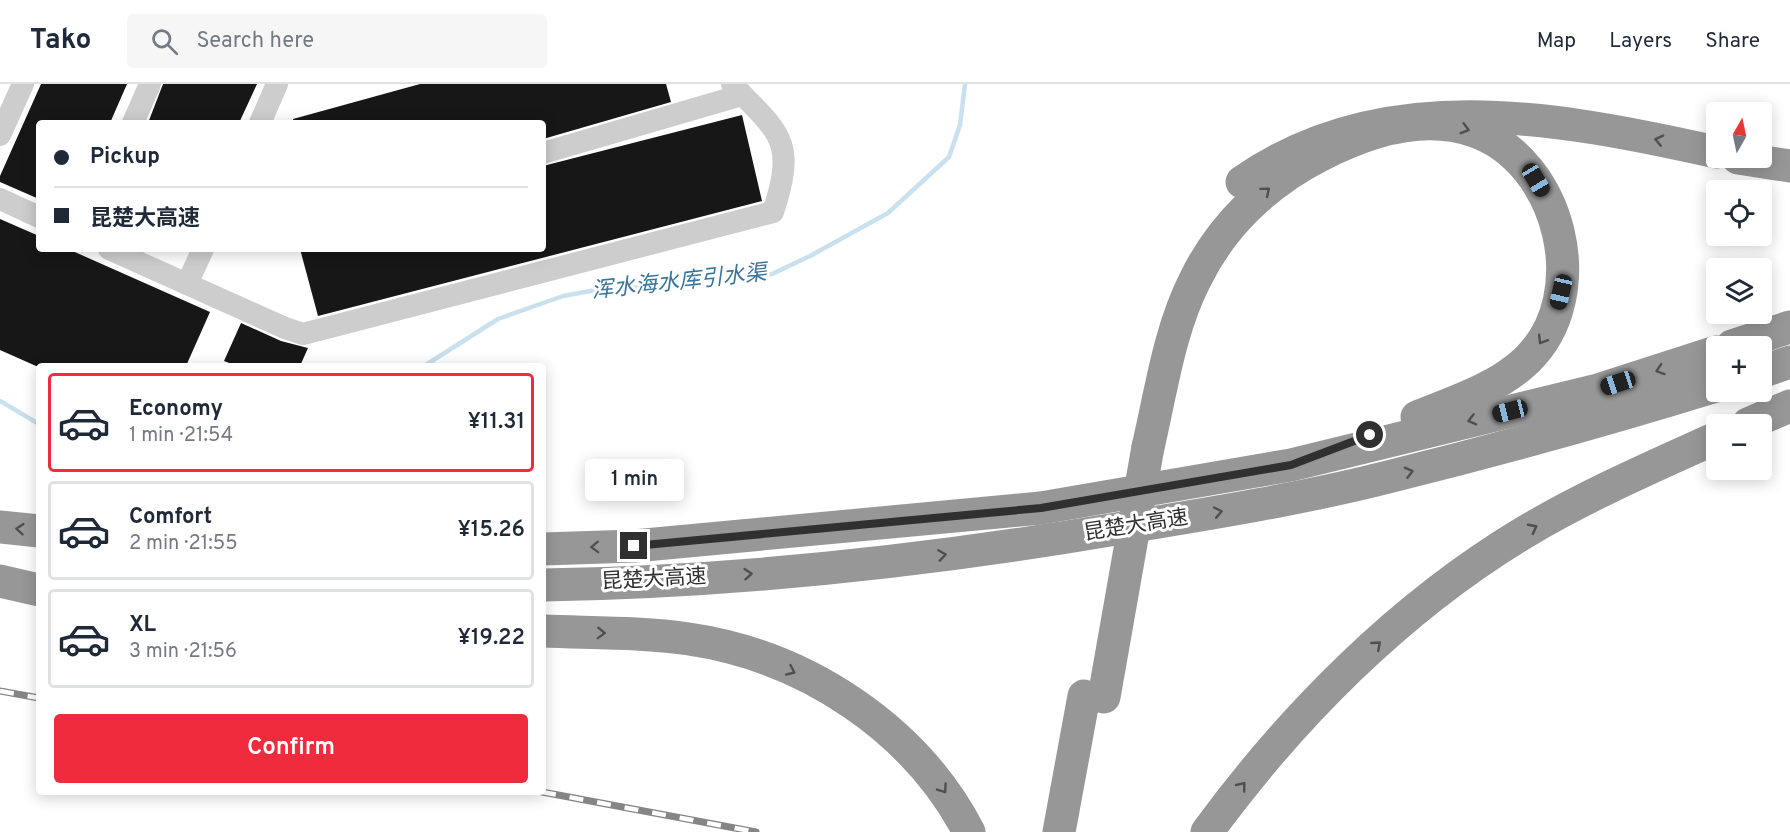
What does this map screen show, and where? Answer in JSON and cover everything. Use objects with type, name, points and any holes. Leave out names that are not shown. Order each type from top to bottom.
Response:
[{"type":"highway","points":[[1059,832],[1094,697],[1139,448],[1157,321],[1190,248],[1214,213],[1238,186],[1283,149],[1310,134],[1373,111],[1410,105],[1451,103],[1496,106],[1545,114],[1706,150]]},
{"type":"highway","points":[[1139,448],[1190,290],[1220,239],[1257,198],[1310,160],[1381,131],[1432,124],[1464,128],[1493,140],[1509,151],[1536,180],[1550,206],[1559,234],[1562,253],[1561,292],[1550,328],[1540,345],[1513,372],[1496,382],[1449,404],[1291,465]]},
{"type":"highway","points":[[1772,163],[1790,166]]},
{"type":"highway","points":[[1764,336],[1790,327]]},
{"type":"highway","name":"昆楚大高速","points":[[546,549],[634,546],[1041,508],[1291,465],[1598,390],[1706,355]]},
{"type":"highway","name":"昆楚大高速","points":[[546,585],[638,584],[888,562],[1191,517],[1390,477],[1618,416],[1706,389]]},
{"type":"highway","points":[[1771,414],[1785,408]]},
{"type":"highway","points":[[1207,832],[1266,757],[1308,710],[1407,618],[1463,574],[1524,532],[1587,499],[1706,443]]},
{"type":"highway","points":[[0,527],[36,531]]},
{"type":"highway","points":[[0,567],[36,570]]},
{"type":"highway","points":[[0,581],[36,589]]},
{"type":"highway","points":[[546,631],[634,634],[690,639],[760,658],[810,679],[863,710],[914,753],[937,780],[969,832]]},
{"type":"highway","points":[[1081,832],[1094,697]]},
{"type":"lane","points":[[0,135],[23,84]]},
{"type":"lane","points":[[134,120],[150,84]]},
{"type":"lane","points":[[261,120],[278,84]]},
{"type":"lane","points":[[116,252],[303,334],[773,212],[782,185],[785,159],[777,130],[737,89],[546,152]]},
{"type":"lane","points":[[0,200],[36,216]]},
{"type":"lane","points":[[187,284],[202,252]]},
{"type":"building","points":[[41,84],[127,84],[111,120],[36,120],[36,198],[0,182],[0,176]]},
{"type":"building","points":[[163,84],[257,84],[240,120],[149,120]]},
{"type":"building","points":[[420,84],[666,84],[671,102],[546,138],[546,120],[293,119]]},
{"type":"building","points":[[742,115],[762,201],[318,316],[301,252],[546,252],[546,165]]},
{"type":"building","points":[[0,219],[36,235],[36,252],[75,252],[210,312],[187,363],[36,363],[36,366],[0,350]]},
{"type":"building","points":[[241,323],[281,341],[308,348],[301,363],[229,363],[224,361]]},
{"type":"waterway","name":"浑水海水库引水渠","points":[[429,363],[498,319],[563,296],[607,288],[668,287],[772,274],[810,256],[888,213],[949,157],[960,125],[965,84]]},
{"type":"waterway","name":"浑水海水库引水渠","points":[[0,401],[36,422]]},
{"type":"railway","points":[[0,691],[36,697]]},
{"type":"railway","points":[[546,793],[756,832]]},
{"type":"route","points":[[634,546],[1041,508],[1291,465],[1370,435]]}]
